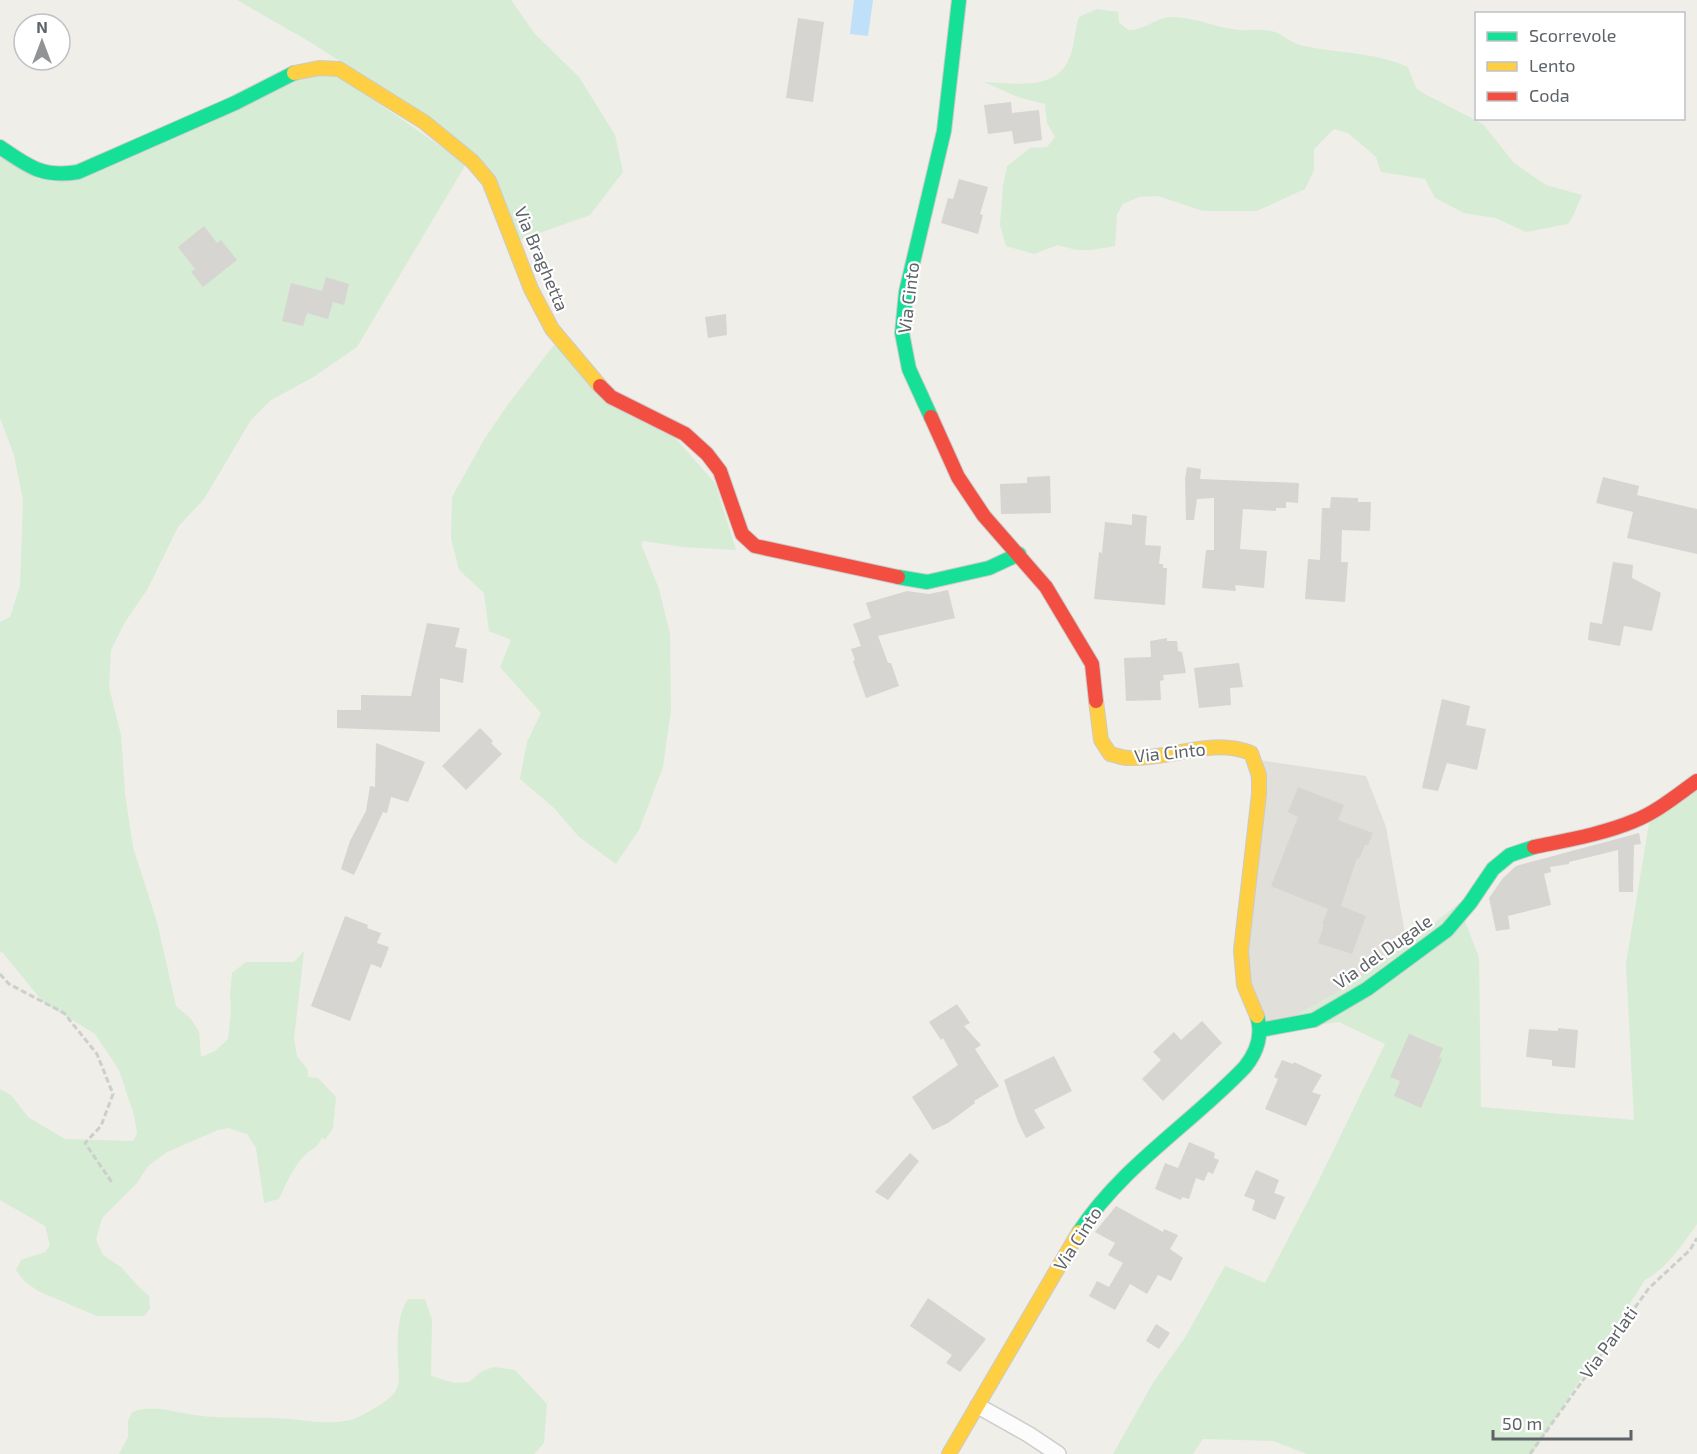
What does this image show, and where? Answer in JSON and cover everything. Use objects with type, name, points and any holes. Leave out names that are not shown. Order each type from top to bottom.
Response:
[{"type":"street","name":"Via Cinto","points":[[949,1454],[1092,1214],[1153,1151],[1235,1076],[1253,1056],[1260,1030],[1260,1021],[1244,985],[1241,939],[1259,794],[1259,775],[1251,753],[1241,747],[1201,748],[1128,758],[1110,754],[1101,740],[1092,664],[1046,587],[984,516],[958,477],[909,369],[902,333],[903,315],[910,274],[944,131],[959,0]]},
{"type":"street","name":"Via Braghetta","points":[[0,147],[38,172],[60,176],[78,172],[235,103],[292,73],[319,68],[339,69],[424,122],[472,161],[489,181],[531,289],[552,329],[591,377],[611,397],[685,434],[707,454],[720,471],[742,534],[755,546],[927,582],[988,568],[1019,554]]},
{"type":"street","name":"Via del Dugale","points":[[1260,1030],[1314,1020],[1367,989],[1447,930],[1470,903],[1493,869],[1510,855],[1634,821],[1655,810],[1697,781]]},
{"type":"street","points":[[978,1406],[1058,1454]]},
{"type":"path","points":[[0,975],[9,984],[64,1013],[98,1054],[113,1094],[101,1126],[85,1143],[113,1184]]},
{"type":"path","name":"Via Parlati","points":[[1530,1454],[1649,1288],[1690,1250],[1697,1238]]},
{"type":"shaded area","points":[[1245,758],[1366,776],[1386,827],[1407,945],[1342,990],[1266,1032],[1233,947],[1253,787]]},
{"type":"green space","points":[[237,0],[511,0],[535,34],[579,77],[615,135],[623,172],[590,215],[520,240],[495,180],[424,115],[310,42]]},
{"type":"green space","points":[[1097,9],[1118,12],[1119,22],[1128,30],[1134,30],[1160,19],[1180,17],[1230,29],[1267,30],[1300,45],[1368,55],[1395,62],[1408,67],[1416,88],[1423,93],[1483,124],[1514,163],[1546,185],[1582,195],[1568,224],[1526,232],[1495,218],[1464,213],[1435,198],[1425,179],[1381,172],[1376,157],[1348,133],[1334,129],[1314,149],[1314,170],[1305,189],[1257,211],[1203,211],[1158,196],[1139,197],[1123,204],[1117,214],[1115,246],[1076,250],[1058,245],[1034,254],[1006,246],[1000,225],[1007,166],[1030,148],[1047,147],[1055,137],[1047,123],[1045,104],[1018,97],[984,82],[1018,84],[1041,82],[1060,72],[1070,58],[1079,17]]},
{"type":"green space","points":[[319,62],[466,164],[357,347],[312,378],[271,400],[251,420],[204,499],[178,527],[147,590],[125,622],[111,650],[109,687],[121,735],[125,793],[133,847],[157,922],[176,1006],[191,1019],[199,1032],[201,1057],[215,1051],[228,1039],[232,973],[246,962],[294,962],[304,951],[294,1039],[297,1056],[308,1070],[308,1077],[318,1078],[336,1097],[333,1128],[325,1140],[322,1138],[316,1147],[301,1160],[279,1199],[264,1203],[256,1148],[247,1134],[228,1128],[218,1130],[167,1152],[148,1166],[137,1183],[102,1218],[96,1240],[103,1255],[121,1267],[149,1296],[150,1309],[144,1316],[97,1316],[38,1291],[24,1281],[16,1270],[21,1260],[45,1252],[50,1245],[45,1226],[0,1200],[0,1089],[11,1095],[28,1117],[65,1139],[133,1141],[137,1134],[134,1115],[119,1070],[95,1034],[43,1002],[0,952],[0,622],[10,617],[20,586],[23,500],[14,455],[0,418],[0,156],[39,179]]},
{"type":"green space","points":[[554,345],[676,439],[715,483],[736,550],[683,547],[643,541],[641,544],[659,589],[670,634],[671,710],[663,767],[639,830],[616,864],[579,837],[554,808],[520,779],[527,742],[541,713],[500,667],[511,640],[489,631],[484,593],[459,570],[451,538],[452,497],[485,438]]},
{"type":"green space","points":[[1697,788],[1697,1224],[1667,1262],[1645,1280],[1532,1454],[1307,1454],[1273,1441],[1203,1439],[1193,1454],[1113,1454],[1153,1383],[1186,1336],[1225,1266],[1265,1283],[1319,1180],[1385,1044],[1339,1022],[1266,1032],[1342,990],[1407,945],[1458,904],[1479,957],[1481,1107],[1634,1120],[1626,964],[1649,823]]},
{"type":"green space","points":[[408,1299],[425,1299],[432,1320],[431,1376],[455,1383],[469,1382],[482,1371],[494,1367],[515,1370],[547,1404],[544,1443],[534,1454],[119,1454],[128,1437],[128,1421],[132,1412],[141,1410],[163,1409],[214,1417],[282,1418],[323,1422],[344,1421],[363,1415],[388,1399],[397,1388],[398,1328],[404,1305]]},
{"type":"water","points":[[854,0],[873,0],[868,36],[850,34]]},
{"type":"building","points":[[798,18],[824,22],[813,102],[786,98]]},
{"type":"building","points":[[1011,102],[1012,113],[1039,110],[1042,140],[1014,144],[1012,131],[988,134],[984,105]]},
{"type":"building","points":[[959,179],[988,187],[980,214],[983,215],[978,234],[941,223],[948,198],[953,199]]},
{"type":"building","points":[[204,226],[217,243],[221,240],[237,260],[203,287],[191,272],[195,269],[178,247]]},
{"type":"building","points":[[326,277],[349,284],[344,305],[333,302],[328,319],[307,313],[303,326],[282,321],[291,283],[322,291]]},
{"type":"building","points":[[726,314],[727,335],[708,338],[705,317]]},
{"type":"building","points":[[1187,467],[1201,469],[1200,479],[1299,483],[1298,503],[1286,502],[1286,508],[1276,508],[1276,511],[1243,509],[1240,549],[1267,551],[1264,588],[1235,585],[1236,591],[1202,588],[1206,550],[1214,550],[1214,498],[1197,499],[1194,520],[1186,520]]},
{"type":"building","points":[[1050,476],[1051,513],[1001,514],[1000,484],[1027,483],[1027,477]]},
{"type":"building","points":[[1603,477],[1639,486],[1637,495],[1697,509],[1697,554],[1627,538],[1633,512],[1596,503]]},
{"type":"building","points":[[1331,497],[1358,498],[1358,502],[1371,502],[1370,531],[1342,530],[1341,562],[1348,562],[1345,602],[1305,599],[1308,559],[1320,560],[1322,508],[1330,508]]},
{"type":"building","points":[[1132,514],[1147,516],[1145,545],[1161,546],[1159,564],[1167,568],[1165,605],[1094,599],[1105,522],[1132,525]]},
{"type":"building","points":[[1613,562],[1633,565],[1632,578],[1661,593],[1652,631],[1624,626],[1620,646],[1588,640],[1590,622],[1602,624]]},
{"type":"building","points":[[948,590],[955,618],[878,636],[899,686],[866,698],[851,649],[861,646],[853,624],[871,618],[866,603],[907,591],[929,594]]},
{"type":"building","points":[[427,623],[460,628],[455,647],[467,649],[463,683],[440,678],[440,732],[337,728],[337,710],[361,710],[361,695],[411,696]]},
{"type":"building","points":[[1167,638],[1167,641],[1177,641],[1178,651],[1182,652],[1186,673],[1163,675],[1164,680],[1160,681],[1161,700],[1126,701],[1124,658],[1151,657],[1150,641]]},
{"type":"building","points":[[1239,663],[1243,687],[1230,688],[1231,705],[1199,708],[1194,668]]},
{"type":"building","points":[[1442,699],[1470,706],[1466,725],[1486,729],[1477,770],[1447,763],[1438,791],[1422,788]]},
{"type":"building","points":[[480,728],[502,754],[466,790],[442,766]]},
{"type":"building","points":[[376,743],[425,762],[408,802],[391,797],[387,813],[383,812],[354,875],[341,869],[350,841],[366,811],[370,786],[375,787]]},
{"type":"building","points":[[1298,787],[1344,805],[1338,820],[1373,833],[1368,845],[1365,845],[1359,859],[1357,858],[1341,906],[1366,916],[1352,954],[1318,943],[1328,909],[1271,886],[1298,817],[1288,812]]},
{"type":"building","points":[[1639,833],[1641,844],[1634,845],[1633,892],[1619,892],[1618,850],[1550,867],[1551,872],[1544,874],[1551,905],[1508,916],[1510,929],[1496,931],[1489,898],[1503,878],[1516,866]]},
{"type":"building","points":[[345,916],[381,933],[377,943],[389,947],[381,968],[371,964],[350,1021],[311,1006]]},
{"type":"building","points":[[957,1004],[970,1023],[964,1026],[981,1045],[975,1049],[999,1086],[974,1101],[975,1103],[948,1123],[933,1130],[912,1097],[958,1065],[943,1038],[941,1040],[929,1022]]},
{"type":"building","points":[[1202,1021],[1222,1043],[1163,1101],[1142,1079],[1161,1060],[1153,1052],[1174,1032],[1181,1040]]},
{"type":"building","points":[[1558,1028],[1578,1030],[1575,1068],[1552,1066],[1552,1060],[1526,1057],[1529,1029],[1558,1031]]},
{"type":"building","points":[[1409,1034],[1443,1048],[1439,1058],[1442,1059],[1421,1108],[1394,1096],[1400,1081],[1390,1077]]},
{"type":"building","points":[[1054,1056],[1072,1091],[1034,1110],[1045,1128],[1026,1138],[1018,1122],[1004,1080]]},
{"type":"building","points":[[1282,1060],[1293,1064],[1294,1062],[1322,1075],[1312,1092],[1321,1095],[1306,1126],[1265,1109],[1278,1079],[1274,1077]]},
{"type":"building","points":[[1189,1142],[1215,1153],[1214,1158],[1219,1160],[1213,1174],[1208,1172],[1204,1181],[1196,1178],[1189,1199],[1182,1197],[1181,1200],[1155,1189],[1165,1163],[1178,1168]]},
{"type":"building","points":[[910,1153],[919,1161],[888,1200],[875,1192]]},
{"type":"building","points":[[1256,1170],[1279,1180],[1274,1193],[1285,1197],[1275,1220],[1252,1210],[1255,1200],[1244,1196]]},
{"type":"building","points":[[1116,1206],[1163,1232],[1164,1229],[1178,1235],[1170,1249],[1183,1258],[1171,1281],[1158,1275],[1147,1294],[1130,1284],[1115,1310],[1089,1296],[1097,1281],[1109,1287],[1123,1263],[1108,1255],[1115,1243],[1095,1232]]},
{"type":"building","points":[[928,1298],[986,1339],[960,1372],[946,1363],[952,1355],[910,1326]]},
{"type":"building","points":[[1156,1324],[1170,1333],[1159,1349],[1146,1341]]},
{"type":"traffic: fast","points":[[931,417],[909,369],[902,333],[906,292],[944,131],[959,0]]},
{"type":"traffic: fast","points":[[0,147],[27,165],[45,172],[78,172],[235,103],[294,73]]},
{"type":"traffic: fast","points":[[898,577],[927,582],[989,568],[1019,554]]},
{"type":"traffic: fast","points":[[1260,1030],[1314,1020],[1367,989],[1447,930],[1470,903],[1493,869],[1510,855],[1534,847]]},
{"type":"traffic: fast","points":[[1079,1232],[1096,1208],[1136,1166],[1245,1067],[1258,1043],[1257,1016]]},
{"type":"traffic: slow","points":[[294,73],[319,68],[339,69],[424,122],[472,161],[489,181],[531,289],[552,329],[600,386]]},
{"type":"traffic: slow","points":[[1096,701],[1101,740],[1110,754],[1126,758],[1145,758],[1221,747],[1251,753],[1259,775],[1259,794],[1241,951],[1244,985],[1257,1016]]},
{"type":"traffic: slow","points":[[949,1454],[1079,1232]]},
{"type":"traffic: jam","points":[[600,386],[611,397],[685,434],[707,454],[720,471],[742,534],[755,546],[898,577]]},
{"type":"traffic: jam","points":[[931,417],[958,477],[984,516],[1046,587],[1092,664],[1096,701]]},
{"type":"traffic: jam","points":[[1534,847],[1622,826],[1659,808],[1697,781]]}]
